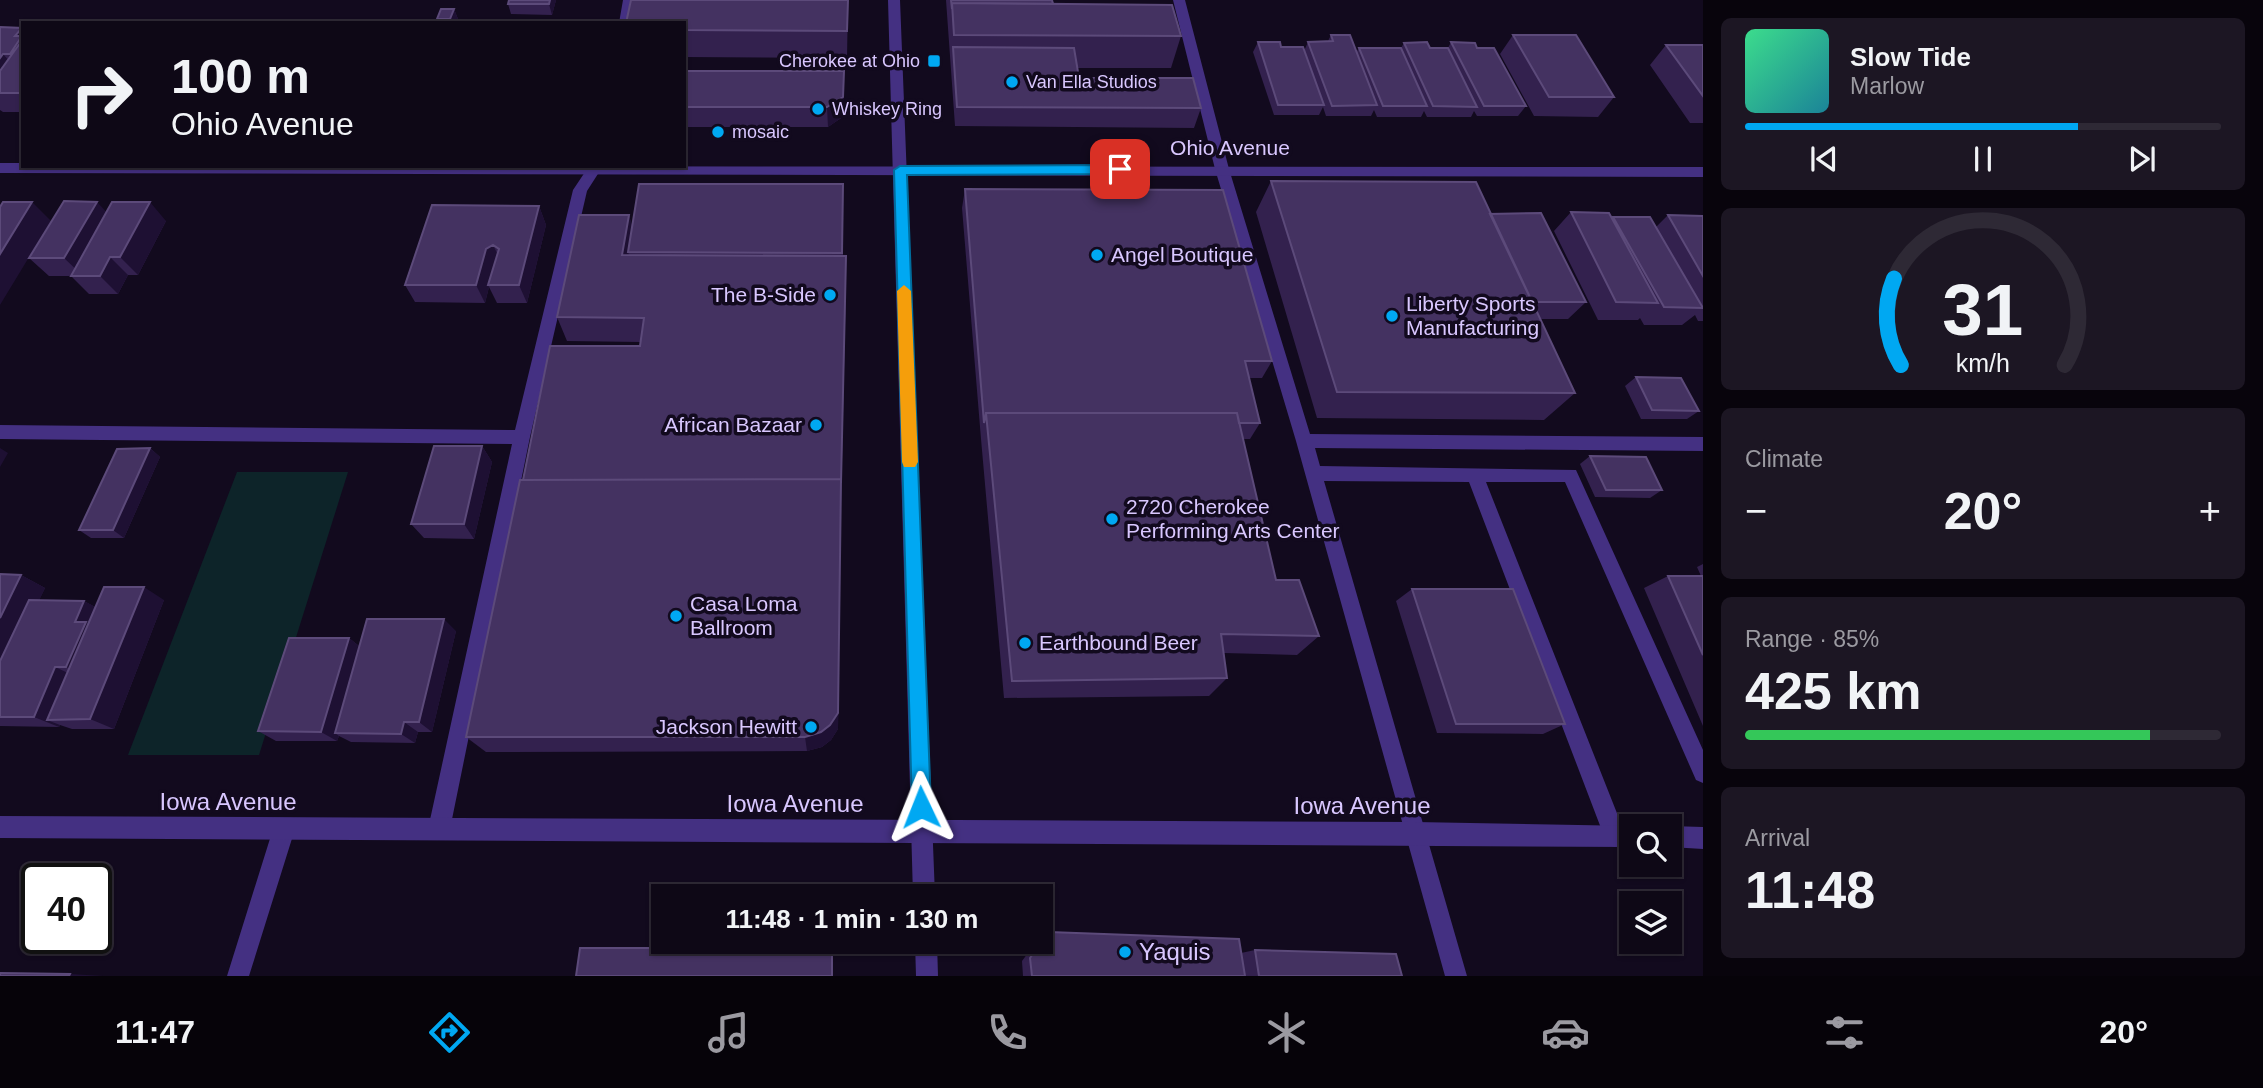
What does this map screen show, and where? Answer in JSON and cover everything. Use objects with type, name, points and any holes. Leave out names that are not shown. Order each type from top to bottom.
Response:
[{"type":"street","points":[[625,21],[629,0]]},
{"type":"street","points":[[894,0],[924,884]]},
{"type":"street","points":[[1179,0],[1222,169],[1314,473],[1456,976]]},
{"type":"street","name":"Ohio Avenue","points":[[0,168],[1703,172]]},
{"type":"street","points":[[439,829],[522,437],[580,190],[595,168]]},
{"type":"street","points":[[0,432],[522,437]]},
{"type":"street","points":[[1304,441],[1703,444]]},
{"type":"street","points":[[1314,473],[1570,475],[1703,773]]},
{"type":"street","points":[[1475,475],[1619,826]]},
{"type":"street","name":"Iowa Avenue","points":[[0,827],[1415,832],[1619,836]]},
{"type":"street","points":[[238,976],[284,829]]},
{"type":"street","points":[[1682,837],[1703,838]]},
{"type":"street","points":[[926,954],[927,976]]},
{"type":"green space","points":[[237,472],[348,472],[259,755],[128,755]]},
{"type":"building","points":[[509,0],[550,0],[549,4],[508,4]]},
{"type":"building","points":[[631,0],[848,0],[847,31],[686,30],[686,21],[626,21]]},
{"type":"building","points":[[951,0],[1052,0],[1053,4],[952,3],[952,9]]},
{"type":"building","points":[[952,3],[1172,5],[1181,36],[954,35]]},
{"type":"building","points":[[441,9],[454,9],[450,19],[437,19]]},
{"type":"building","points":[[0,27],[21,28],[15,36],[21,38],[10,54],[3,54],[0,58]]},
{"type":"building","points":[[1331,35],[1350,35],[1377,105],[1332,106],[1308,42],[1333,41]]},
{"type":"building","points":[[1513,35],[1576,35],[1614,97],[1549,97]]},
{"type":"building","points":[[21,42],[21,93],[0,93],[0,71]]},
{"type":"building","points":[[1258,42],[1280,42],[1281,47],[1303,47],[1324,105],[1278,105]]},
{"type":"building","points":[[1427,42],[1430,48],[1448,48],[1477,107],[1433,106],[1404,43]]},
{"type":"building","points":[[1451,42],[1475,43],[1477,48],[1494,48],[1526,106],[1484,106]]},
{"type":"building","points":[[1666,45],[1703,45],[1703,96]]},
{"type":"building","points":[[953,47],[1074,48],[1079,78],[1193,78],[1201,108],[957,107]]},
{"type":"building","points":[[1359,48],[1401,48],[1427,106],[1383,106]]},
{"type":"building","points":[[686,71],[844,71],[843,97],[827,107],[686,107]]},
{"type":"building","name":"Liberty Sports Manufacturing","points":[[1271,181],[1476,182],[1575,393],[1337,392]]},
{"type":"building","points":[[639,184],[843,184],[842,253],[628,252]]},
{"type":"building","points":[[965,189],[1223,190],[1272,361],[1245,361],[1260,423],[1239,423],[1237,413],[986,413],[984,423]]},
{"type":"building","points":[[64,201],[97,202],[64,258],[29,258]]},
{"type":"building","points":[[3,202],[32,202],[0,254],[0,207]]},
{"type":"building","points":[[112,202],[150,202],[120,257],[110,257],[100,276],[71,276]]},
{"type":"building","points":[[432,205],[539,206],[519,285],[488,285],[499,249],[493,245],[486,249],[476,285],[405,285]]},
{"type":"building","points":[[1571,212],[1609,213],[1658,303],[1616,302]]},
{"type":"building","points":[[1541,213],[1586,302],[1532,302],[1490,214]]},
{"type":"building","points":[[579,215],[629,215],[622,255],[846,256],[841,483],[841,479],[523,480],[550,346],[640,346],[644,318],[557,317]]},
{"type":"building","points":[[1668,215],[1703,216],[1703,276]]},
{"type":"building","points":[[1613,217],[1650,217],[1703,308],[1664,307]]},
{"type":"building","points":[[1636,377],[1681,378],[1699,411],[1652,410]]},
{"type":"building","points":[[986,413],[1237,413],[1276,580],[1299,580],[1319,636],[1221,634],[1227,678],[1012,681]]},
{"type":"building","points":[[434,446],[482,446],[464,524],[411,524]]},
{"type":"building","points":[[150,448],[113,530],[79,530],[117,449]]},
{"type":"building","points":[[1590,456],[1646,457],[1662,490],[1606,490]]},
{"type":"building","name":"Casa Loma Ballroom","points":[[841,479],[838,713],[821,732],[805,737],[466,737],[520,480]]},
{"type":"building","points":[[0,574],[21,575],[0,618]]},
{"type":"building","points":[[1668,576],[1703,576],[1703,655]]},
{"type":"building","points":[[104,587],[144,587],[90,719],[47,720]]},
{"type":"building","points":[[1412,589],[1513,589],[1565,724],[1456,724]]},
{"type":"building","points":[[29,600],[84,601],[75,622],[86,622],[66,667],[55,667],[34,717],[0,717],[0,661]]},
{"type":"building","points":[[367,619],[444,619],[419,722],[404,722],[401,734],[335,733]]},
{"type":"building","points":[[289,638],[349,638],[321,732],[258,731]]},
{"type":"building","name":"Yaquis","points":[[1053,932],[1239,939],[1245,976],[1032,976],[1030,958],[1033,954],[1053,954]]},
{"type":"building","points":[[580,948],[651,948],[651,954],[832,954],[832,976],[576,976]]},
{"type":"building","points":[[1255,950],[1396,954],[1402,976],[1259,976]]},
{"type":"building","points":[[0,973],[70,974],[0,976]]},
{"type":"slow traffic","points":[[904,291],[910,462]]},
{"type":"place","name":"Cherokee at Ohio","points":[[934,61]]},
{"type":"place","name":"Van Ella Studios","points":[[1012,82]]},
{"type":"place","name":"Whiskey Ring","points":[[818,109]]},
{"type":"place","name":"mosaic","points":[[718,132]]},
{"type":"place","name":"Angel Boutique","points":[[1097,255]]},
{"type":"place","name":"The B-Side","points":[[830,295]]},
{"type":"place","name":"Liberty Sports Manufacturing","points":[[1392,316]]},
{"type":"place","name":"African Bazaar","points":[[816,425]]},
{"type":"place","name":"2720 Cherokee Performing Arts Center","points":[[1112,519]]},
{"type":"place","name":"Casa Loma Ballroom","points":[[676,616]]},
{"type":"place","name":"Earthbound Beer","points":[[1025,643]]},
{"type":"place","name":"Jackson Hewitt","points":[[811,727]]},
{"type":"place","name":"Yaquis","points":[[1125,952]]},
{"type":"route","points":[[921,807],[900,170],[1120,169]]}]
